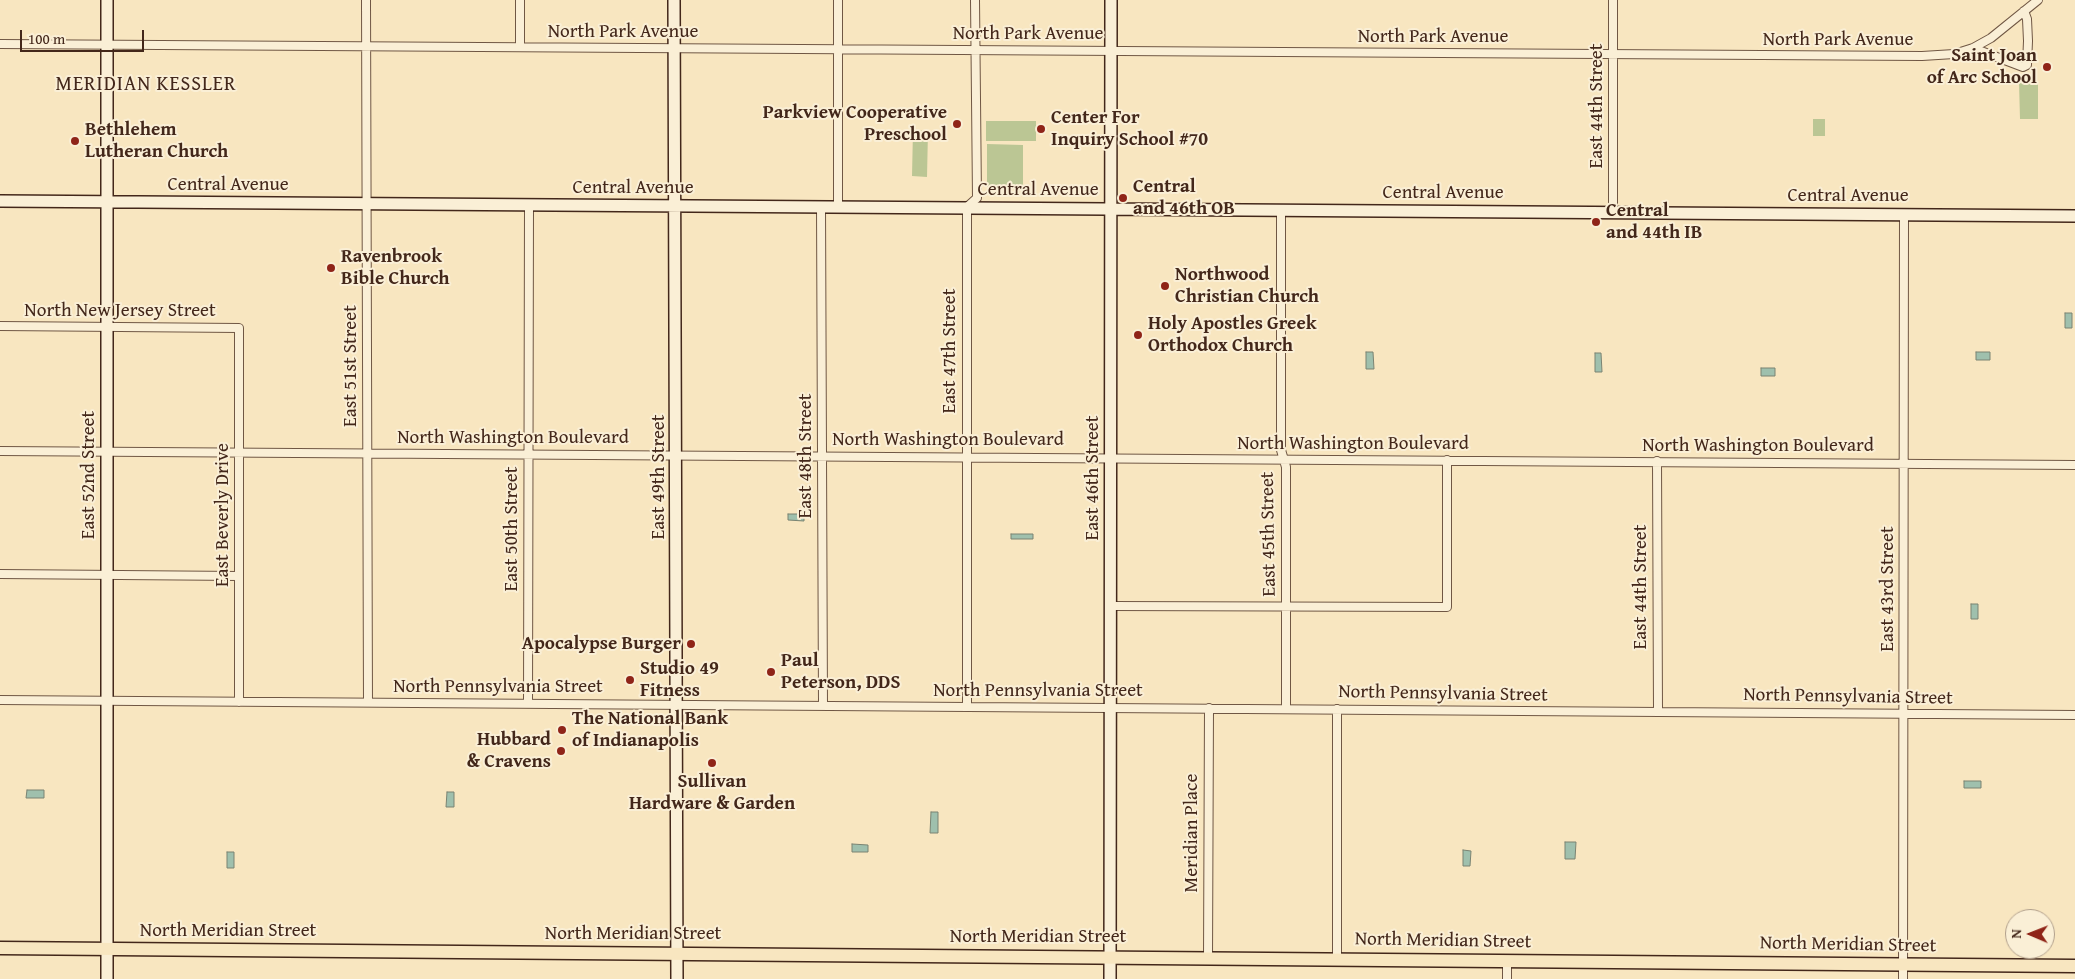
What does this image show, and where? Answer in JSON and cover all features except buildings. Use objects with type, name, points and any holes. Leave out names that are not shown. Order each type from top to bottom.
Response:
[{"type":"main road","name":"East 52nd Street","points":[[106,979],[107,0]]},
{"type":"main road","name":"East 49th Street","points":[[674,0],[677,979]]},
{"type":"main road","name":"East 46th Street","points":[[1110,979],[1111,0]]},
{"type":"main road","name":"Central Avenue","points":[[0,202],[366,202],[528,205],[1613,211],[2075,216]]},
{"type":"main road","name":"North Meridian Street","points":[[0,948],[1110,956],[2075,966]]},
{"type":"street","name":"East 51st Street","points":[[366,0],[368,702]]},
{"type":"street","points":[[520,0],[520,47]]},
{"type":"street","points":[[838,0],[838,207]]},
{"type":"street","name":"East 47th Street","points":[[966,706],[967,207],[977,198],[975,0]]},
{"type":"street","name":"East 44th Street","points":[[1613,0],[1613,211]]},
{"type":"street","name":"North Park Avenue","points":[[0,44],[1922,56],[1954,54],[1973,48],[1990,38],[2038,0]]},
{"type":"street","points":[[1973,48],[2023,67],[2027,65],[2027,19],[2024,11]]},
{"type":"street","name":"East 50th Street","points":[[528,205],[528,703]]},
{"type":"street","name":"East 48th Street","points":[[821,206],[823,705]]},
{"type":"street","name":"East 45th Street","points":[[1281,210],[1280,450],[1286,468],[1286,709]]},
{"type":"street","name":"East 43rd Street","points":[[1903,979],[1904,214]]},
{"type":"street","name":"North New Jersey Street","points":[[0,326],[239,328]]},
{"type":"street","name":"East Beverly Drive","points":[[239,328],[240,702]]},
{"type":"street","name":"North Washington Boulevard","points":[[0,450],[2075,465]]},
{"type":"street","points":[[1111,606],[1447,607],[1447,460]]},
{"type":"street","name":"East 44th Street","points":[[1657,461],[1658,712]]},
{"type":"street","points":[[0,574],[239,576]]},
{"type":"street","name":"North Pennsylvania Street","points":[[0,700],[2075,715]]},
{"type":"street","name":"Meridian Place","points":[[1208,958],[1209,708]]},
{"type":"street","points":[[1337,709],[1337,959]]},
{"type":"street","points":[[1507,960],[1507,979]]},
{"type":"green space","points":[[2019,82],[2038,82],[2038,119],[2020,119]]},
{"type":"green space","points":[[1813,119],[1825,119],[1825,136],[1813,136]]},
{"type":"green space","points":[[986,121],[1036,121],[1036,141],[986,141]]},
{"type":"green space","points":[[913,130],[928,131],[927,177],[912,176]]},
{"type":"green space","points":[[987,144],[1023,145],[1023,187],[987,187]]},
{"type":"shaded area","points":[[2065,313],[2072,313],[2072,328],[2065,328]]},
{"type":"shaded area","points":[[1366,352],[1373,352],[1374,369],[1366,369]]},
{"type":"shaded area","points":[[1976,352],[1990,352],[1990,360],[1976,360]]},
{"type":"shaded area","points":[[1595,353],[1601,353],[1602,372],[1595,372]]},
{"type":"shaded area","points":[[1761,368],[1775,368],[1775,376],[1761,376]]},
{"type":"shaded area","points":[[788,514],[804,514],[804,521],[788,520]]},
{"type":"shaded area","points":[[1011,534],[1033,534],[1033,539],[1011,539]]},
{"type":"shaded area","points":[[1971,604],[1978,604],[1978,619],[1971,619]]},
{"type":"shaded area","points":[[1964,781],[1981,781],[1981,788],[1964,788]]},
{"type":"shaded area","points":[[27,790],[44,790],[44,798],[26,798]]},
{"type":"shaded area","points":[[447,792],[454,792],[454,807],[446,807]]},
{"type":"shaded area","points":[[931,812],[938,812],[938,833],[930,833]]},
{"type":"shaded area","points":[[1565,842],[1576,842],[1575,859],[1565,859]]},
{"type":"shaded area","points":[[852,844],[868,845],[868,852],[852,852]]},
{"type":"shaded area","points":[[1463,850],[1471,851],[1470,866],[1463,866]]},
{"type":"shaded area","points":[[227,852],[234,852],[234,868],[227,868]]},
{"type":"place","name":"Saint Joan of Arc School","points":[[2047,67]]},
{"type":"place","name":"Parkview Cooperative Preschool","points":[[957,124]]},
{"type":"place","name":"Center For Inquiry School #70","points":[[1041,129]]},
{"type":"place","name":"Bethlehem Lutheran Church","points":[[75,141]]},
{"type":"place","name":"Central and 46th OB","points":[[1123,198]]},
{"type":"place","name":"Central and 44th IB","points":[[1596,222]]},
{"type":"place","name":"Ravenbrook Bible Church","points":[[331,268]]},
{"type":"place","name":"Northwood Christian Church","points":[[1165,286]]},
{"type":"place","name":"Holy Apostles Greek Orthodox Church","points":[[1138,335]]},
{"type":"place","name":"Apocalypse Burger","points":[[691,644]]},
{"type":"place","name":"Paul Peterson, DDS","points":[[771,672]]},
{"type":"place","name":"Studio 49 Fitness","points":[[630,680]]},
{"type":"place","name":"The National Bank of Indianapolis","points":[[562,730]]},
{"type":"place","name":"Hubbard & Cravens","points":[[561,751]]},
{"type":"place","name":"Sullivan Hardware & Garden","points":[[712,763]]},
{"type":"district","name":"MERIDIAN KESSLER","points":[[146,85]]}]
